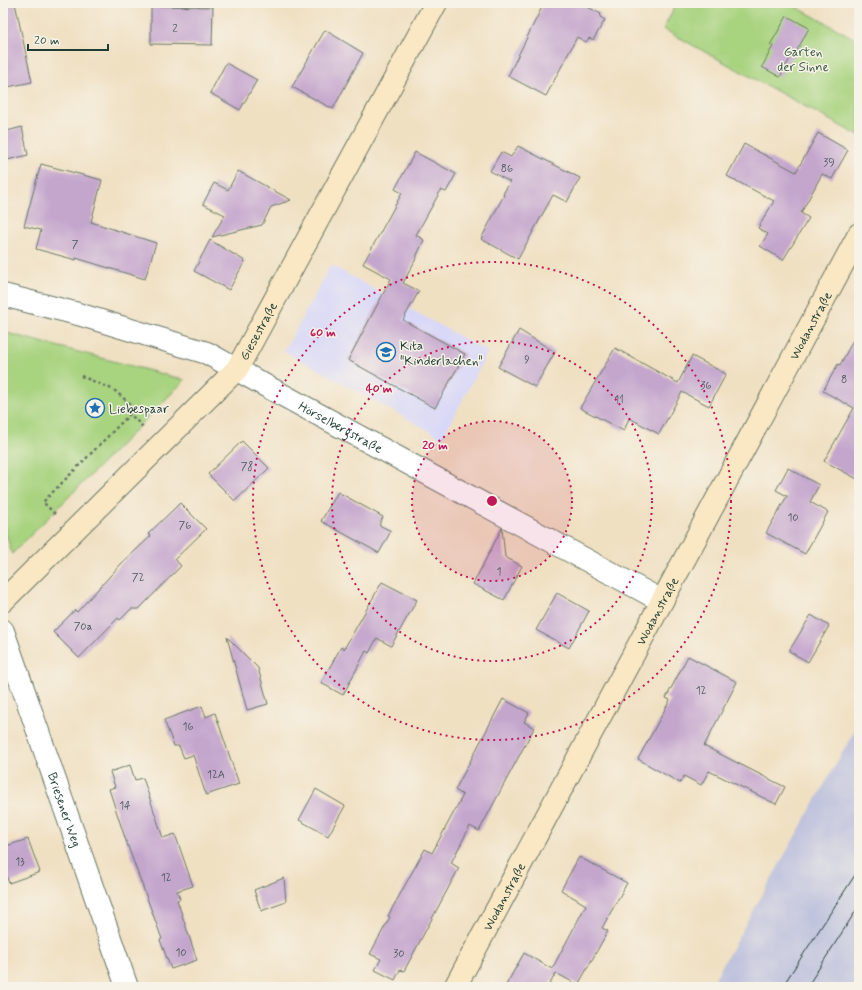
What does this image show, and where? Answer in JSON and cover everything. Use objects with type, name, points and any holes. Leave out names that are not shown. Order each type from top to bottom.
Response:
[{"type":"street","name":"Giesestraße","points":[[3,601],[237,369],[436,3]]},
{"type":"street","name":"Wodanstraße","points":[[455,987],[859,234]]},
{"type":"street","name":"Hörselbergstraße","points":[[3,295],[78,314],[208,353],[662,601]]},
{"type":"street","name":"Briesener Weg","points":[[3,631],[127,987]]},
{"type":"path","points":[[81,376],[114,390],[129,404],[130,414],[144,427]]},
{"type":"path","points":[[57,516],[44,502],[130,414]]},
{"type":"shaded area","name":"Kita \"Kinderlachen\"","points":[[331,265],[488,352],[442,438],[284,351]]},
{"type":"shaded area","points":[[859,723],[859,987],[710,987],[783,858]]},
{"type":"green space","name":"Garten der Sinne","points":[[677,3],[789,3],[859,41],[859,136],[663,29]]},
{"type":"green space","points":[[3,332],[185,380],[12,554],[3,523]]},
{"type":"building","points":[[3,3],[15,3],[32,82],[3,88]]},
{"type":"building","points":[[544,3],[580,3],[601,14],[600,17],[605,20],[593,40],[589,38],[586,42],[577,37],[546,96],[508,76]]},
{"type":"building","points":[[151,6],[213,7],[212,45],[151,44]]},
{"type":"building","points":[[787,16],[809,28],[793,58],[791,57],[780,77],[762,67],[773,46],[770,45]]},
{"type":"building","points":[[325,30],[363,53],[333,109],[292,87]]},
{"type":"building","points":[[226,63],[257,80],[240,110],[210,93]]},
{"type":"building","points":[[22,127],[28,155],[3,161],[3,132]]},
{"type":"building","points":[[818,133],[848,150],[832,179],[822,174],[801,213],[809,218],[783,260],[760,246],[768,234],[758,228],[774,201],[727,176],[744,144],[796,172]]},
{"type":"building","points":[[518,146],[580,178],[567,202],[553,195],[518,259],[481,239],[510,182],[490,171],[501,152],[511,157]]},
{"type":"building","points":[[415,152],[456,174],[446,192],[441,190],[416,235],[424,240],[403,283],[419,291],[403,320],[465,354],[435,408],[348,360],[391,279],[363,264],[402,193],[395,189]]},
{"type":"building","points":[[41,164],[102,180],[91,222],[156,243],[145,279],[76,258],[76,260],[36,249],[41,230],[24,226]]},
{"type":"building","points":[[238,171],[291,200],[271,207],[262,225],[212,237],[225,215],[203,204],[214,183],[228,190]]},
{"type":"building","points":[[210,240],[245,261],[229,290],[194,271]]},
{"type":"building","points":[[859,329],[859,480],[824,461],[854,408],[823,391],[838,364],[840,365]]},
{"type":"building","points":[[519,330],[555,352],[535,387],[498,367]]},
{"type":"building","points":[[615,348],[678,383],[692,356],[726,374],[709,406],[682,392],[659,434],[629,418],[624,431],[580,408]]},
{"type":"building","points":[[242,441],[269,468],[235,501],[208,474]]},
{"type":"building","points":[[788,468],[819,485],[810,502],[828,512],[805,554],[766,533],[787,496],[776,490]]},
{"type":"building","points":[[338,492],[383,517],[379,525],[391,531],[379,553],[321,521]]},
{"type":"building","points":[[180,503],[206,529],[175,559],[181,566],[139,609],[131,609],[120,620],[118,618],[79,658],[53,632],[75,610],[77,612],[121,564],[151,536],[148,534]]},
{"type":"building","points":[[502,528],[505,557],[522,566],[504,600],[473,584]]},
{"type":"building","points":[[382,582],[417,600],[391,646],[377,638],[369,653],[366,651],[343,695],[321,683],[341,647],[344,649]]},
{"type":"building","points":[[557,593],[589,611],[569,648],[536,630]]},
{"type":"building","points":[[811,615],[829,626],[808,662],[789,651]]},
{"type":"building","points":[[227,637],[258,668],[268,704],[247,710]]},
{"type":"building","points":[[688,656],[737,682],[704,746],[785,787],[776,804],[709,771],[701,785],[684,776],[680,783],[638,759],[670,700],[666,698]]},
{"type":"building","points":[[503,699],[529,713],[524,722],[534,728],[479,831],[470,826],[451,863],[459,868],[404,971],[400,970],[395,980],[375,970],[381,959],[370,954],[390,917],[388,916],[425,849],[432,853],[463,795],[455,790]]},
{"type":"building","points":[[202,706],[206,717],[215,713],[239,784],[206,795],[193,755],[184,758],[179,746],[174,746],[164,720]]},
{"type":"building","points":[[130,765],[135,780],[143,778],[163,838],[175,834],[193,886],[177,891],[180,899],[177,900],[197,960],[171,969],[160,940],[162,939],[126,841],[109,789],[115,787],[110,772]]},
{"type":"building","points":[[316,789],[345,806],[328,836],[299,820]]},
{"type":"building","points":[[28,839],[40,872],[9,883],[3,867],[3,847]]},
{"type":"building","points":[[579,857],[627,883],[602,928],[608,931],[578,985],[556,973],[548,987],[505,987],[524,953],[552,969],[586,905],[561,890]]},
{"type":"building","points":[[284,878],[286,902],[261,911],[254,890]]},
{"type":"tram line","points":[[782,987],[859,869]]},
{"type":"tram line","points":[[807,987],[859,906]]},
{"type":"place","name":"Kita \"Kinderlachen\"","points":[[386,352]]},
{"type":"place","name":"Liebespaar","points":[[95,408]]}]
